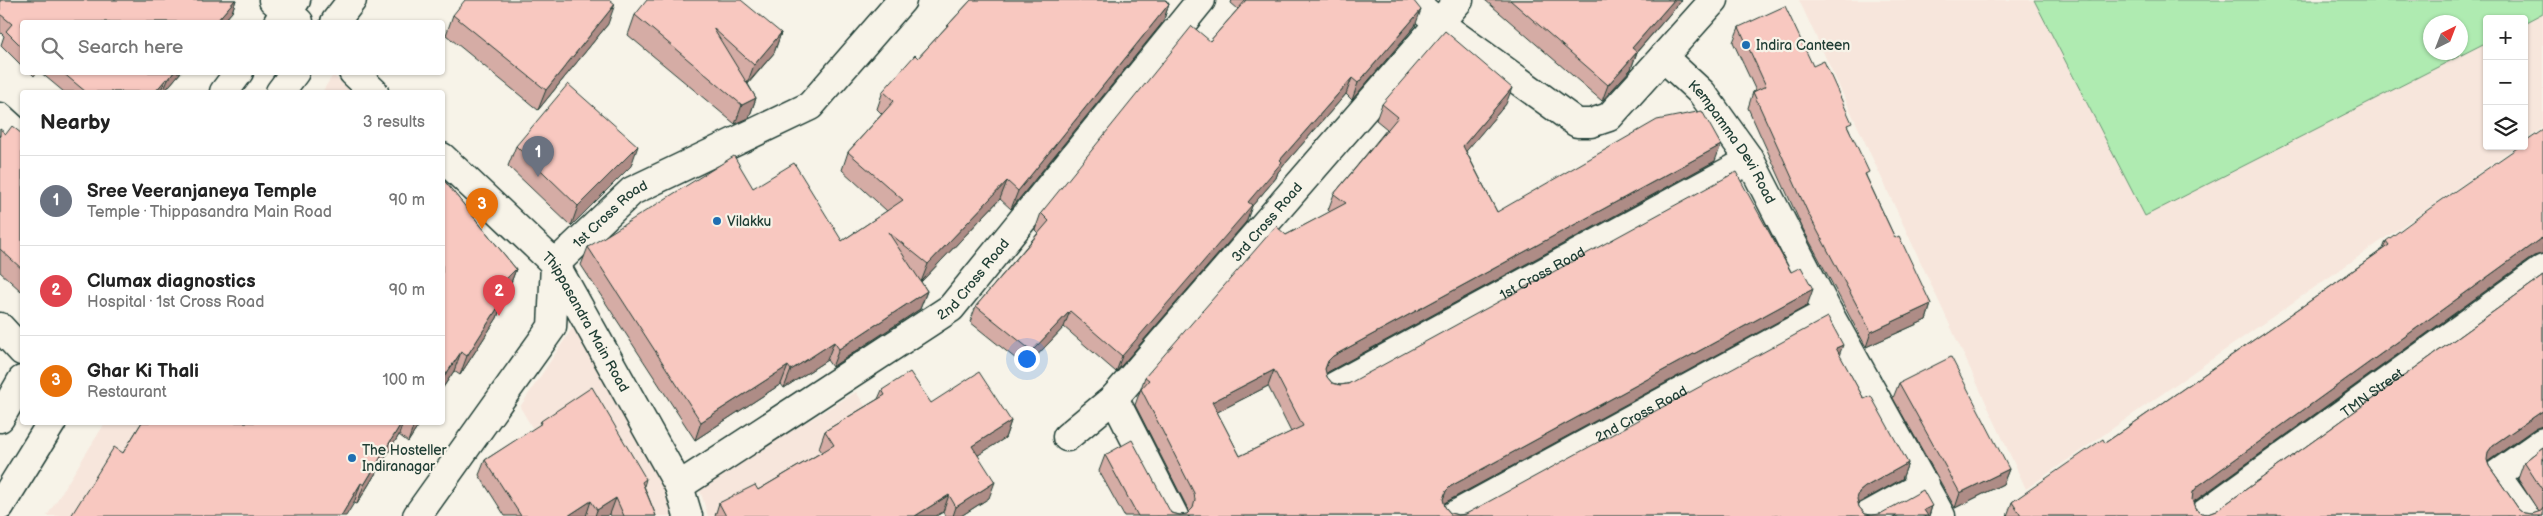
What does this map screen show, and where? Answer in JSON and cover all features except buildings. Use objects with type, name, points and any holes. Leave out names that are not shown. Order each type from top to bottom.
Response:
[{"type":"street","points":[[337,20],[352,0]]},
{"type":"street","name":"1st Cross Road","points":[[555,264],[632,191],[810,106],[902,0]]},
{"type":"street","name":"2nd Cross Road","points":[[679,486],[951,308],[1201,0]]},
{"type":"street","points":[[1412,0],[1439,23],[1577,123],[1591,123],[1609,117],[1714,0]]},
{"type":"street","name":"3rd Cross Road","points":[[1067,437],[1114,398],[1459,0]]},
{"type":"street","name":"Kempamma Devi Road","points":[[1663,57],[1702,93],[1750,160],[1828,312],[1925,484],[1941,516]]},
{"type":"street","points":[[226,90],[237,75]]},
{"type":"street","points":[[282,90],[293,75]]},
{"type":"street","points":[[356,75],[372,90]]},
{"type":"street","points":[[0,118],[20,135]]},
{"type":"street","name":"Thippasandra Main Road","points":[[445,160],[555,264],[679,486],[688,516]]},
{"type":"street","name":"1st Cross Road","points":[[1335,386],[1750,160]]},
{"type":"street","points":[[418,516],[552,327],[555,264]]},
{"type":"street","name":"TMN Street","points":[[2201,516],[2543,269]]},
{"type":"street","name":"2nd Cross Road","points":[[1453,516],[1828,312]]},
{"type":"street","points":[[0,327],[20,348]]},
{"type":"street","points":[[0,418],[20,383]]},
{"type":"street","points":[[1114,398],[1174,516]]},
{"type":"street","points":[[0,506],[50,425]]},
{"type":"street","points":[[2525,516],[2496,474],[2543,442]]},
{"type":"street","points":[[1867,516],[1925,484]]},
{"type":"shaded area","points":[[1799,0],[2543,0],[2543,128],[2528,138],[2528,15],[2483,15],[2483,150],[2511,150],[2026,489]]},
{"type":"shaded area","points":[[333,75],[350,90],[323,90]]},
{"type":"shaded area","points":[[573,327],[667,493],[674,516],[584,516],[520,407]]},
{"type":"shaded area","points":[[856,392],[938,516],[708,516],[699,487]]},
{"type":"shaded area","points":[[104,425],[286,425],[231,516],[47,516]]},
{"type":"green space","points":[[2034,0],[2543,0],[2543,13],[2528,21],[2528,15],[2483,15],[2483,44],[2468,52],[2468,15],[2423,15],[2423,60],[2452,60],[2145,216]]},
{"type":"place","name":"Indira Canteen","points":[[1746,45]]},
{"type":"place","name":"Sree Veeranjaneya Temple","points":[[538,177]]},
{"type":"place","name":"Vilakku","points":[[717,221]]},
{"type":"place","name":"Ghar Ki Thali","points":[[482,229]]},
{"type":"place","name":"Clumax diagnostics","points":[[499,316]]},
{"type":"place","name":"The Hosteller Indiranagar","points":[[352,458]]}]
